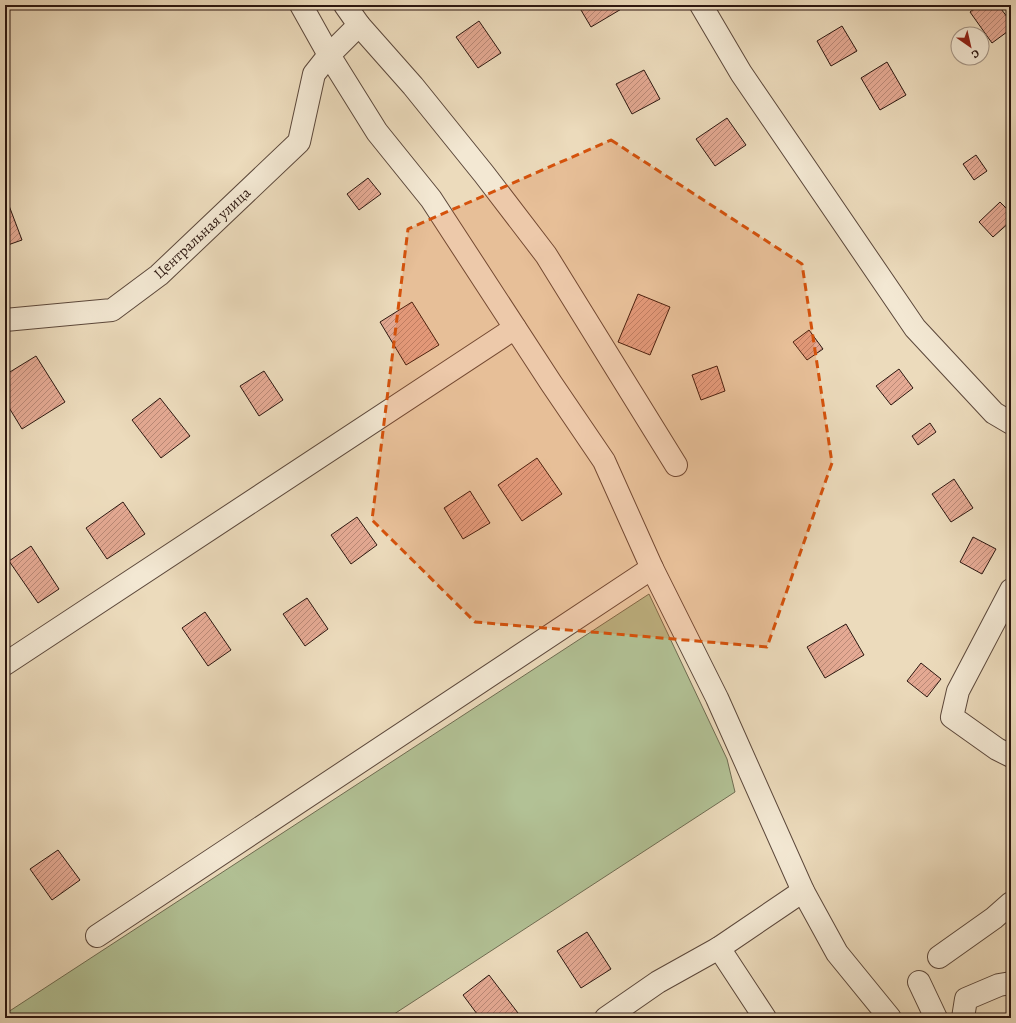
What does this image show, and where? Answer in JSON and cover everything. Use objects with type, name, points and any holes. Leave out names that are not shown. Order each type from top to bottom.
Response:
[{"type":"street","points":[[301,5],[329,55],[378,132],[431,199],[604,461],[652,568],[717,698],[803,891],[837,953],[890,1018]]},
{"type":"street","points":[[345,5],[359,25],[417,92],[484,174],[546,255],[676,465]]},
{"type":"street","points":[[701,5],[741,73],[915,328],[994,413],[1011,423]]},
{"type":"street","name":"Центральная улица","points":[[5,320],[112,310],[159,274],[299,142],[314,74],[329,55],[359,25]]},
{"type":"street","points":[[5,664],[515,328]]},
{"type":"street","points":[[97,936],[652,568]]},
{"type":"street","points":[[1011,590],[958,691],[952,717],[997,749],[1011,756]]},
{"type":"street","points":[[606,1018],[658,982],[719,948],[803,891]]},
{"type":"street","points":[[939,957],[994,918],[1011,903]]},
{"type":"street","points":[[719,948],[765,1018]]},
{"type":"street","points":[[919,982],[936,1018]]},
{"type":"street","points":[[963,1018],[966,998],[999,984],[1011,983]]},
{"type":"highlighted area","points":[[611,140],[802,264],[832,463],[767,647],[475,622],[372,520],[408,229]]},
{"type":"green space","points":[[649,594],[727,759],[735,792],[388,1018],[5,1018],[5,1014]]},
{"type":"building","points":[[578,5],[621,5],[623,8],[591,27]]},
{"type":"building","points":[[979,5],[998,5],[1011,22],[1011,29],[992,43],[990,40],[990,26],[980,26],[970,12]]},
{"type":"building","points":[[479,21],[501,53],[478,68],[456,37]]},
{"type":"building","points":[[842,26],[857,51],[831,66],[817,41]]},
{"type":"building","points":[[887,62],[906,95],[880,110],[861,78]]},
{"type":"building","points":[[644,70],[660,99],[632,114],[616,84]]},
{"type":"building","points":[[727,118],[746,145],[715,166],[696,139]]},
{"type":"building","points":[[976,155],[987,171],[974,180],[963,164]]},
{"type":"building","points":[[368,178],[381,194],[359,210],[347,194]]},
{"type":"building","points":[[5,195],[22,240],[5,246]]},
{"type":"building","points":[[1000,202],[1011,213],[1011,221],[993,237],[979,222]]},
{"type":"building","points":[[638,294],[670,307],[650,355],[618,342]]},
{"type":"building","points":[[412,302],[439,345],[406,365],[380,322]]},
{"type":"building","points":[[809,330],[823,349],[807,360],[793,342]]},
{"type":"building","points":[[36,356],[65,402],[22,429],[5,401],[5,375]]},
{"type":"building","points":[[717,366],[725,391],[701,400],[692,375]]},
{"type":"building","points":[[899,369],[913,388],[891,405],[876,386]]},
{"type":"building","points":[[264,371],[283,400],[259,416],[240,386]]},
{"type":"building","points":[[160,398],[190,436],[161,458],[132,420]]},
{"type":"building","points":[[930,423],[936,432],[918,445],[912,436]]},
{"type":"building","points":[[537,458],[562,494],[522,521],[498,485]]},
{"type":"building","points":[[954,479],[973,508],[951,522],[932,494]]},
{"type":"building","points":[[470,491],[490,523],[463,539],[444,508]]},
{"type":"building","points":[[123,502],[145,534],[107,559],[86,528]]},
{"type":"building","points":[[357,517],[377,545],[351,564],[331,535]]},
{"type":"building","points":[[973,537],[996,549],[982,574],[960,562]]},
{"type":"building","points":[[31,546],[59,589],[38,603],[9,561]]},
{"type":"building","points":[[307,598],[328,629],[305,646],[283,614]]},
{"type":"building","points":[[205,612],[231,650],[208,666],[182,628]]},
{"type":"building","points":[[846,624],[864,655],[825,678],[807,647]]},
{"type":"building","points":[[921,663],[941,679],[927,697],[907,681]]},
{"type":"building","points":[[58,850],[80,880],[52,900],[30,869]]},
{"type":"building","points":[[587,932],[611,969],[581,988],[557,951]]},
{"type":"building","points":[[489,975],[518,1013],[511,1018],[480,1018],[463,995]]}]
